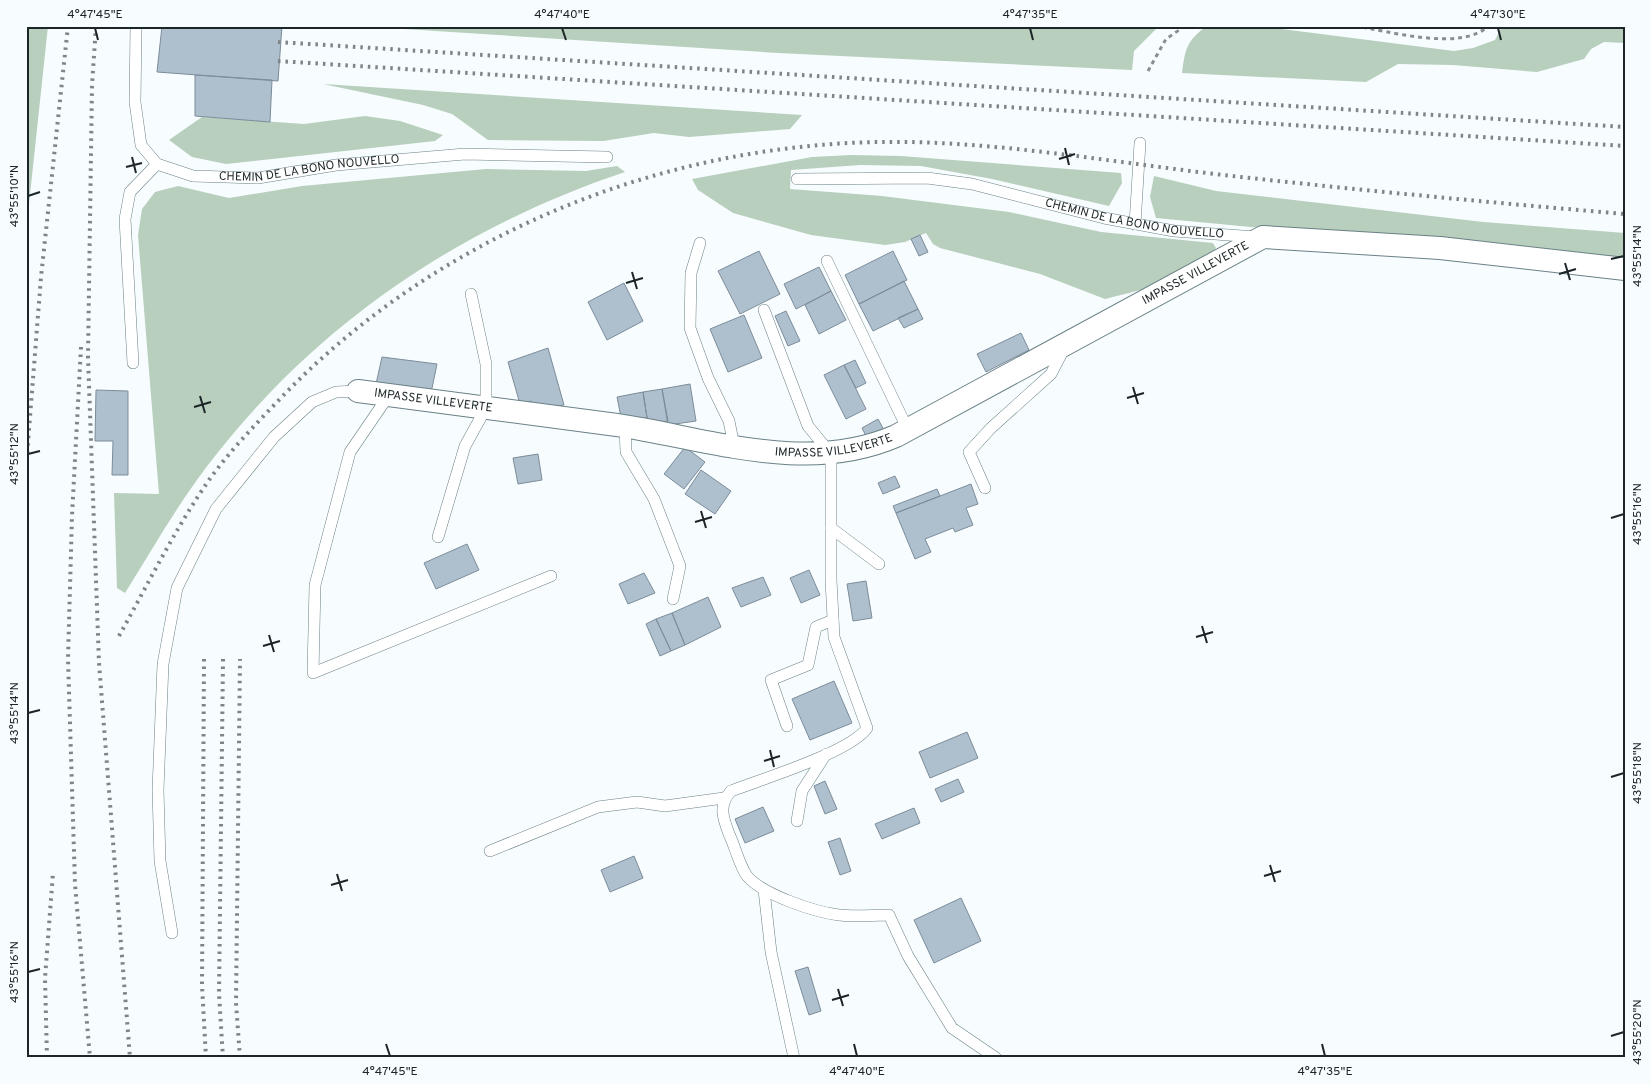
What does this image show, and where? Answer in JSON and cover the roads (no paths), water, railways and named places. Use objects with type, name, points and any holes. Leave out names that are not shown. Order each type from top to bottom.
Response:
[{"type":"street","name":"CHEMIN DE LA BONO NOUVELLO","points":[[1263,237],[1440,248],[1625,269]]},
{"type":"street","name":"IMPASSE VILLEVERTE","points":[[358,391],[625,427],[782,454],[831,454],[863,449],[908,430],[1263,237]]},
{"type":"lane","points":[[133,363],[126,220],[130,192],[157,164],[141,145],[135,102],[136,26]]},
{"type":"lane","points":[[1135,224],[1140,143]]},
{"type":"lane","name":"CHEMIN DE LA BONO NOUVELLO","points":[[157,164],[193,176],[219,179],[258,178],[336,165],[465,154],[607,157]]},
{"type":"lane","name":"CHEMIN DE LA BONO NOUVELLO","points":[[797,179],[927,178],[972,184],[1174,232],[1263,237]]},
{"type":"lane","points":[[700,243],[691,273],[690,328],[708,378],[730,421],[734,446]]},
{"type":"lane","points":[[827,261],[908,430]]},
{"type":"lane","points":[[438,537],[465,446],[486,408],[486,364],[471,294]]},
{"type":"lane","points":[[764,310],[808,426],[831,454],[834,637],[867,728],[855,740],[826,754],[730,791],[724,798],[722,811],[726,825],[747,875],[764,890],[790,902],[838,915],[889,915],[908,956],[952,1028],[996,1058]]},
{"type":"lane","points":[[985,488],[969,452],[991,428],[1051,374],[1067,344]]},
{"type":"lane","points":[[172,933],[160,861],[158,790],[163,664],[177,588],[216,509],[274,437],[312,402],[336,392],[358,391]]},
{"type":"lane","points":[[389,395],[350,452],[315,584],[313,674],[551,576]]},
{"type":"lane","points":[[625,427],[626,452],[654,499],[680,566],[674,599]]},
{"type":"lane","points":[[831,528],[879,564]]},
{"type":"lane","points":[[787,726],[770,680],[808,665],[816,627],[833,620]]},
{"type":"lane","points":[[797,821],[802,791],[826,754]]},
{"type":"lane","points":[[490,851],[598,807],[637,802],[665,806],[724,798]]},
{"type":"lane","points":[[764,890],[771,952],[794,1058]]},
{"type":"railway","points":[[26,468],[41,277],[68,26]]},
{"type":"railway","points":[[96,26],[92,85],[88,357],[99,663],[130,1058]]},
{"type":"railway","points":[[278,42],[1625,127]]},
{"type":"railway","points":[[278,61],[1625,146]]},
{"type":"railway","points":[[119,636],[173,537],[209,480],[277,402],[341,342],[411,289],[486,244],[565,206],[648,177],[733,157],[820,145],[908,142],[1033,151],[1289,182],[1625,214]]},
{"type":"railway","points":[[81,347],[72,516],[68,659],[75,884],[90,1058]]},
{"type":"railway","points":[[204,659],[202,985],[206,1058]]},
{"type":"railway","points":[[223,659],[219,994],[223,1058]]},
{"type":"railway","points":[[240,659],[236,1003],[240,1058]]},
{"type":"railway","points":[[47,1058],[45,978],[53,873]]}]
